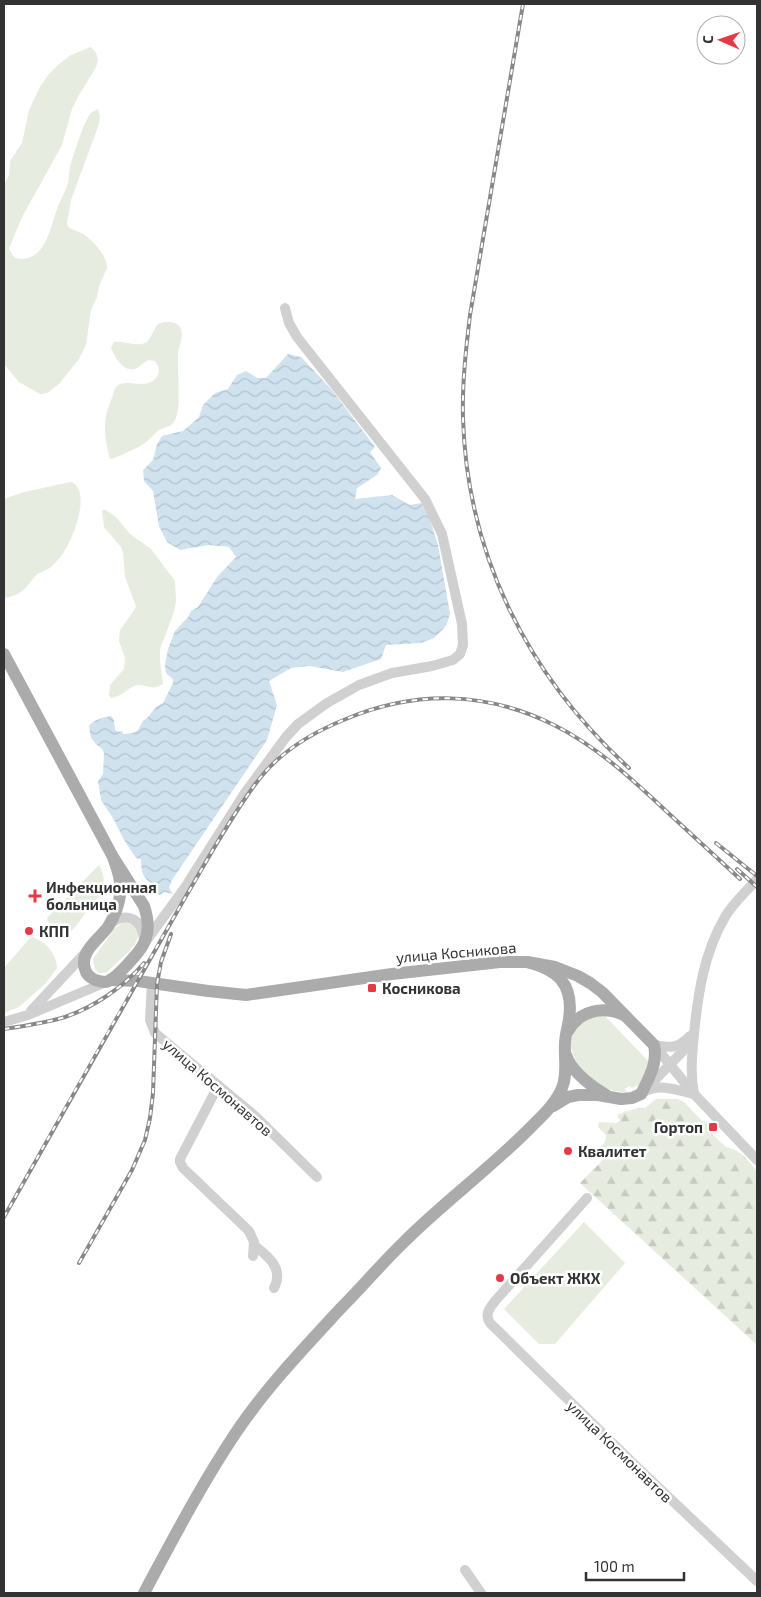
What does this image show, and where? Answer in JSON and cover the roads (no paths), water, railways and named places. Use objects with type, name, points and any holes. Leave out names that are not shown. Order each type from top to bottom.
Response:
[{"type":"main road","points":[[4,654],[113,857],[144,906],[148,926],[144,944],[121,972],[108,981],[93,979],[87,973],[84,963],[88,950],[108,927],[118,907],[121,894],[120,880],[113,857]]},
{"type":"main road","name":"улица Косникова","points":[[108,981],[127,980],[246,995],[392,974],[500,962],[526,962],[555,966],[578,976],[602,992],[654,1045]]},
{"type":"main road","points":[[144,1593],[205,1480],[236,1432],[266,1391],[405,1241],[520,1138],[547,1110],[562,1088],[566,1068],[565,1052],[570,1003],[563,982],[555,973],[547,968],[526,962]]},
{"type":"main road","points":[[566,1036],[580,1016],[592,1012],[611,1010],[626,1016]]},
{"type":"main road","points":[[547,1110],[573,1095],[589,1094],[622,1099],[632,1098],[641,1094],[656,1056],[654,1045]]},
{"type":"main road","points":[[565,1052],[567,1059],[574,1069],[592,1086],[608,1096]]},
{"type":"street","points":[[144,944],[184,889],[245,793],[286,737],[298,724],[327,703],[359,684],[392,672],[432,666],[453,660],[460,654],[464,646],[462,624],[442,534],[426,498],[297,337],[289,323],[285,308]]},
{"type":"street","points":[[641,1094],[652,1087],[694,1094],[690,1072],[698,992],[714,939],[730,909],[757,879]]},
{"type":"street","points":[[108,927],[118,919],[134,919],[142,929],[144,944]]},
{"type":"street","points":[[28,1015],[88,950]]},
{"type":"street","points":[[4,1022],[28,1015],[108,981]]},
{"type":"street","name":"улица Космонавтов","points":[[152,983],[150,1020],[155,1033],[255,1116],[317,1177]]},
{"type":"street","points":[[654,1045],[678,1046],[684,1043],[694,1032]]},
{"type":"street","points":[[641,1094],[683,1052],[694,1032]]},
{"type":"street","name":"улица Косникова","points":[[654,1045],[694,1094],[757,1160]]},
{"type":"street","points":[[218,1086],[180,1162],[183,1168],[249,1231],[253,1237],[254,1251],[269,1257],[276,1268],[277,1278],[274,1288]]},
{"type":"street","name":"улица Космонавтов","points":[[587,1198],[496,1301],[488,1312],[487,1318],[607,1439],[757,1581]]},
{"type":"street","points":[[465,1570],[481,1593]]},
{"type":"water","points":[[288,354],[301,357],[332,390],[375,447],[370,452],[381,468],[377,475],[357,488],[355,499],[392,495],[410,505],[421,503],[430,520],[438,545],[450,614],[446,626],[434,638],[421,643],[386,645],[381,659],[343,672],[309,666],[291,668],[269,681],[277,705],[267,740],[172,880],[169,888],[173,894],[164,892],[161,895],[153,890],[154,883],[152,884],[148,881],[144,875],[141,859],[136,858],[101,800],[98,781],[103,774],[104,753],[91,738],[89,726],[96,720],[111,716],[114,720],[115,730],[118,732],[122,731],[123,734],[133,733],[138,730],[143,721],[156,707],[163,703],[173,683],[173,679],[166,673],[165,665],[168,649],[175,631],[191,611],[198,607],[217,577],[236,557],[229,547],[209,545],[180,550],[167,542],[159,526],[153,491],[144,481],[143,470],[153,460],[157,444],[162,436],[183,431],[199,417],[203,405],[215,393],[228,389],[237,375],[246,371],[257,378],[266,378]]},
{"type":"railway","points":[[523,4],[470,315],[463,405],[467,469],[476,518],[491,565],[510,610],[533,653],[561,694],[593,732],[629,768]]},
{"type":"railway","points":[[4,1217],[214,847],[240,806],[258,780],[277,760],[310,736],[327,727],[372,710],[424,699],[450,698],[476,701],[503,706],[528,714],[569,733],[612,763],[740,879]]},
{"type":"railway","points":[[716,843],[757,876]]},
{"type":"railway","points":[[737,869],[757,887]]},
{"type":"railway","points":[[79,1263],[132,1170],[145,1140],[153,1093],[157,984],[161,962],[171,934]]},
{"type":"railway","points":[[4,1029],[65,1017],[87,1008],[118,988],[144,963]]},
{"type":"place","name":"Инфекционная больница","points":[[35,896]]},
{"type":"place","name":"КПП","points":[[29,931]]},
{"type":"place","name":"Косникова","points":[[372,988]]},
{"type":"place","name":"Гортоп","points":[[713,1127]]},
{"type":"place","name":"Квалитет","points":[[568,1151]]},
{"type":"place","name":"Объект ЖКХ","points":[[500,1278]]}]
